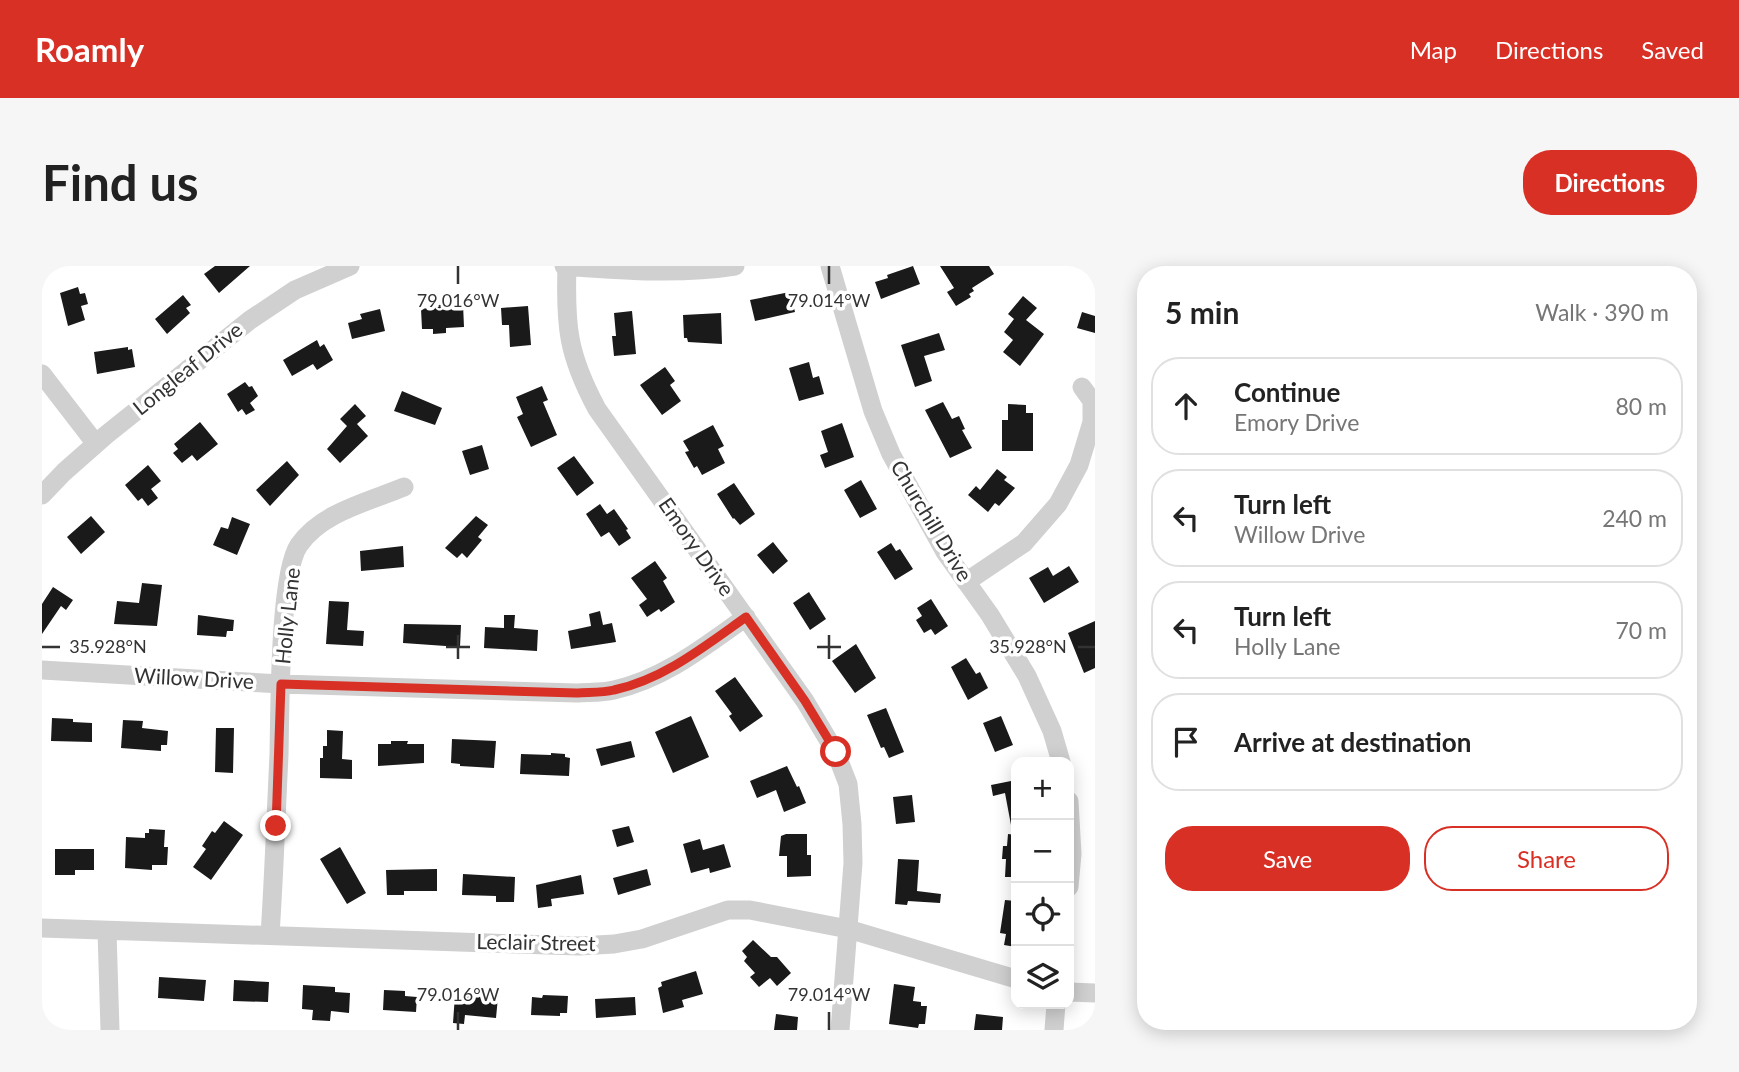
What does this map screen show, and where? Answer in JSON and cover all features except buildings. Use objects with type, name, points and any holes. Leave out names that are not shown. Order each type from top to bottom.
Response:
[{"type":"street","name":"Longleaf Drive","points":[[42,495],[96,444],[250,320],[295,290],[350,266]]},
{"type":"street","points":[[566,266],[654,270],[717,269],[735,266]]},
{"type":"street","name":"Emory Drive","points":[[566,266],[566,312],[571,350],[579,377],[597,410],[805,701],[836,752],[848,784],[853,850],[840,1030]]},
{"type":"street","name":"Churchill Drive","points":[[831,266],[873,411],[891,454],[945,552],[1027,676],[1052,731],[1060,757]]},
{"type":"street","points":[[42,374],[96,444]]},
{"type":"street","points":[[966,582],[1024,543],[1058,504],[1079,465],[1092,422],[1092,401],[1082,387]]},
{"type":"street","name":"Holly Lane","points":[[270,935],[281,684],[290,566],[298,547],[313,528],[335,515],[404,487]]},
{"type":"street","name":"Willow Drive","points":[[42,670],[281,684],[576,693],[613,691],[647,680],[683,661],[746,617]]},
{"type":"street","points":[[1069,883],[1072,855],[1070,820]]},
{"type":"street","name":"Leclair Street","points":[[42,928],[579,946],[642,939],[728,910],[750,910],[848,929],[1011,978]]},
{"type":"street","points":[[107,931],[110,1030]]},
{"type":"street","points":[[1074,992],[1095,993]]},
{"type":"street","points":[[1054,1030],[1056,1009]]},
{"type":"route","points":[[276,826],[281,684],[576,693],[613,691],[647,680],[683,661],[746,617],[805,701],[836,752]]}]
